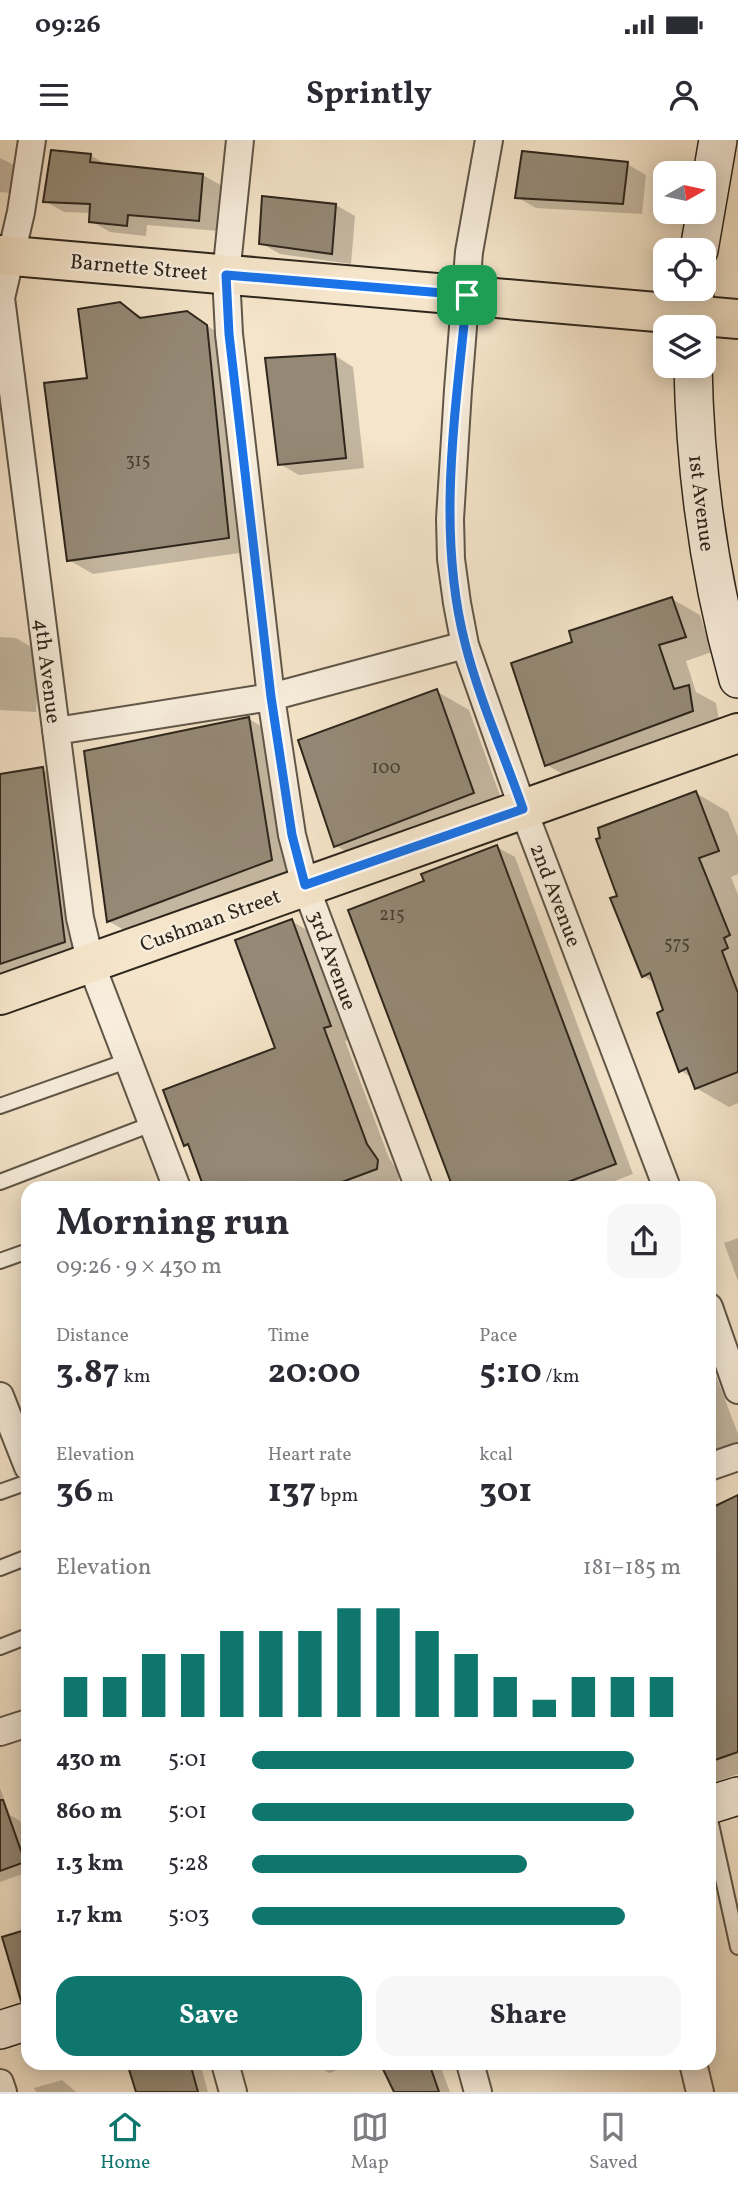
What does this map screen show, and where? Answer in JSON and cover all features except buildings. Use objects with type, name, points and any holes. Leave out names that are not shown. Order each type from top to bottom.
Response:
[{"type":"main road","points":[[701,238],[718,140]]},
{"type":"main road","name":"Barnette Street","points":[[5,255],[467,295],[693,310],[738,319]]},
{"type":"main road","name":"1st Avenue","points":[[693,378],[694,435],[703,525],[719,611],[738,679]]},
{"type":"main road","name":"Cushman Street","points":[[0,995],[738,733]]},
{"type":"main road","points":[[716,1803],[738,1796]]},
{"type":"main road","points":[[0,2030],[21,2023]]},
{"type":"street","name":"4th Avenue","points":[[32,140],[22,212],[5,255],[1,298],[80,918],[91,964],[174,1181]]},
{"type":"street","name":"3rd Avenue","points":[[240,140],[226,275],[229,334],[271,697],[292,835],[305,885],[416,1181]]},
{"type":"street","name":"2nd Avenue","points":[[489,140],[469,253],[450,519],[451,559],[465,645],[523,809],[664,1181]]},
{"type":"street","points":[[56,732],[271,697],[465,645]]},
{"type":"street","points":[[716,1327],[738,1390]]},
{"type":"street","points":[[3,1411],[21,1451]]},
{"type":"street","points":[[716,1465],[738,1457]]},
{"type":"street","points":[[0,1732],[21,1725]]},
{"type":"street","points":[[227,2070],[233,2092]]},
{"type":"street","points":[[472,2070],[478,2092]]},
{"type":"street","points":[[695,2070],[700,2092]]},
{"type":"street","points":[[0,2083],[3,2092]]},
{"type":"lane","points":[[0,1106],[127,1060]]},
{"type":"lane","points":[[0,1182],[152,1124]]},
{"type":"lane","points":[[0,1261],[21,1254]]},
{"type":"lane","points":[[0,1492],[21,1484]]},
{"type":"lane","points":[[0,1568],[21,1560]]},
{"type":"lane","points":[[0,1647],[21,1639]]},
{"type":"lane","points":[[716,1847],[738,1947]]},
{"type":"route","points":[[226,275],[467,295],[452,480],[451,559],[465,645],[523,809],[305,885],[292,835],[271,697],[229,334],[226,275]]}]
